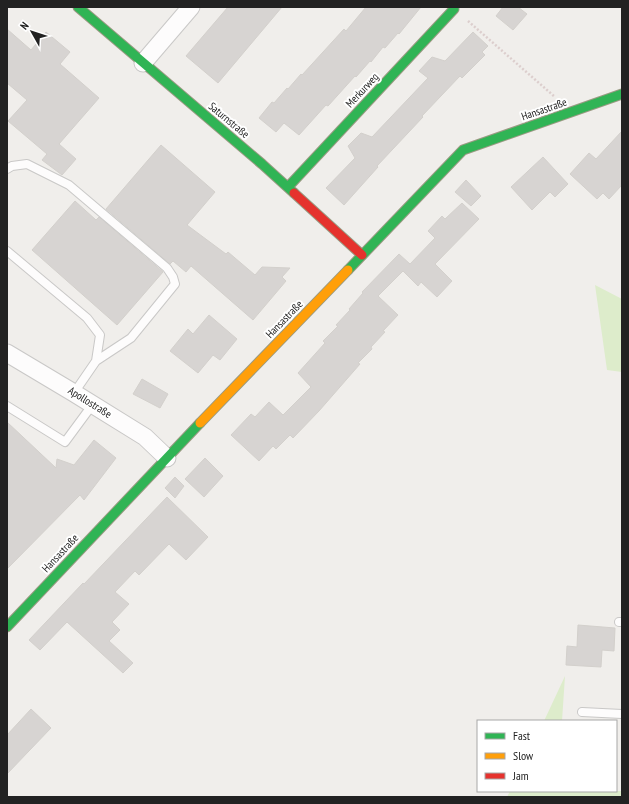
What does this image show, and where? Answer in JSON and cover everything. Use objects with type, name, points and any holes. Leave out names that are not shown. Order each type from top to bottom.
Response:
[{"type":"street","name":"Saturnstraße","points":[[78,7],[288,187],[362,255]]},
{"type":"street","points":[[143,63],[191,7]]},
{"type":"street","name":"Merkurweg","points":[[288,187],[454,9]]},
{"type":"street","name":"Hansastraße","points":[[7,627],[463,150],[622,94]]},
{"type":"street","name":"Apollostraße","points":[[7,353],[145,436],[167,458]]},
{"type":"lane","points":[[7,169],[12,166],[27,164],[69,185],[167,268],[175,284],[131,338],[96,361],[74,393]]},
{"type":"lane","points":[[7,251],[87,318],[100,335],[96,361]]},
{"type":"lane","points":[[7,406],[65,442],[93,404]]},
{"type":"lane","points":[[582,712],[622,714]]},
{"type":"path","points":[[454,9],[572,112]]},
{"type":"green space","points":[[595,285],[622,299],[622,372],[607,370]]},
{"type":"green space","points":[[565,676],[562,720],[544,720]]},
{"type":"green space","points":[[622,791],[622,797],[507,797],[510,792]]},
{"type":"building","points":[[228,7],[282,7],[218,83],[186,56]]},
{"type":"building","points":[[366,7],[421,7],[399,34],[398,33],[385,48],[383,47],[371,62],[370,61],[356,77],[355,76],[328,106],[326,105],[299,135],[284,123],[276,132],[259,118],[272,102],[274,103],[301,74],[302,75],[344,29],[346,31]]},
{"type":"building","points":[[503,7],[518,7],[527,14],[513,30],[496,16]]},
{"type":"building","points":[[7,29],[31,50],[46,32],[70,52],[60,64],[99,98],[59,144],[76,159],[62,175],[42,160],[47,154],[8,121],[27,100],[7,83]]},
{"type":"building","points":[[473,32],[488,46],[482,52],[485,55],[462,78],[460,76],[422,116],[423,117],[377,166],[378,167],[344,205],[326,188],[355,158],[348,146],[361,133],[372,137],[428,78],[419,71],[432,57],[445,61]]},
{"type":"building","points":[[622,131],[622,185],[609,199],[603,193],[597,199],[570,174],[589,153],[596,159]]},
{"type":"building","points":[[161,145],[215,192],[187,225],[226,254],[228,252],[255,275],[262,267],[290,268],[282,277],[286,281],[253,320],[191,266],[186,272],[173,261],[170,264],[106,209]]},
{"type":"building","points":[[543,157],[568,184],[555,197],[550,192],[532,210],[511,187]]},
{"type":"building","points":[[466,180],[481,196],[471,206],[455,192]]},
{"type":"building","points":[[75,201],[96,220],[99,217],[163,272],[117,325],[32,250]]},
{"type":"building","points":[[462,203],[479,219],[435,264],[452,281],[437,297],[421,282],[418,286],[403,271],[378,296],[398,315],[383,331],[385,332],[371,347],[372,349],[358,363],[360,364],[319,411],[293,438],[290,435],[276,449],[273,446],[259,461],[231,435],[251,414],[255,417],[269,402],[283,415],[311,387],[298,373],[325,343],[323,341],[338,326],[336,325],[350,310],[349,309],[363,293],[362,292],[399,254],[410,264],[435,238],[428,231],[442,216],[445,219]]},
{"type":"building","points":[[209,315],[237,339],[220,360],[213,355],[198,373],[170,351],[188,329],[193,334]]},
{"type":"building","points":[[142,379],[168,394],[160,408],[133,394]]},
{"type":"building","points":[[7,422],[56,468],[57,459],[74,465],[94,440],[116,458],[84,500],[80,495],[7,569]]},
{"type":"building","points":[[205,458],[223,476],[204,497],[185,479]]},
{"type":"building","points":[[175,477],[184,486],[175,498],[165,488]]},
{"type":"building","points":[[167,497],[208,537],[186,560],[169,544],[139,575],[135,571],[115,592],[129,604],[112,622],[120,630],[109,641],[133,663],[123,673],[67,622],[40,650],[29,640]]},
{"type":"building","points":[[578,625],[615,628],[614,651],[602,650],[601,667],[566,665],[567,646],[577,647]]},
{"type":"building","points":[[31,709],[51,728],[7,774],[7,735]]},
{"type":"traffic: fast","points":[[78,7],[294,193]]},
{"type":"traffic: fast","points":[[288,187],[454,9]]},
{"type":"traffic: fast","points":[[348,270],[463,150],[622,94]]},
{"type":"traffic: fast","points":[[7,627],[200,423]]},
{"type":"traffic: slow","points":[[200,423],[348,270]]},
{"type":"traffic: jam","points":[[294,193],[362,255]]}]
